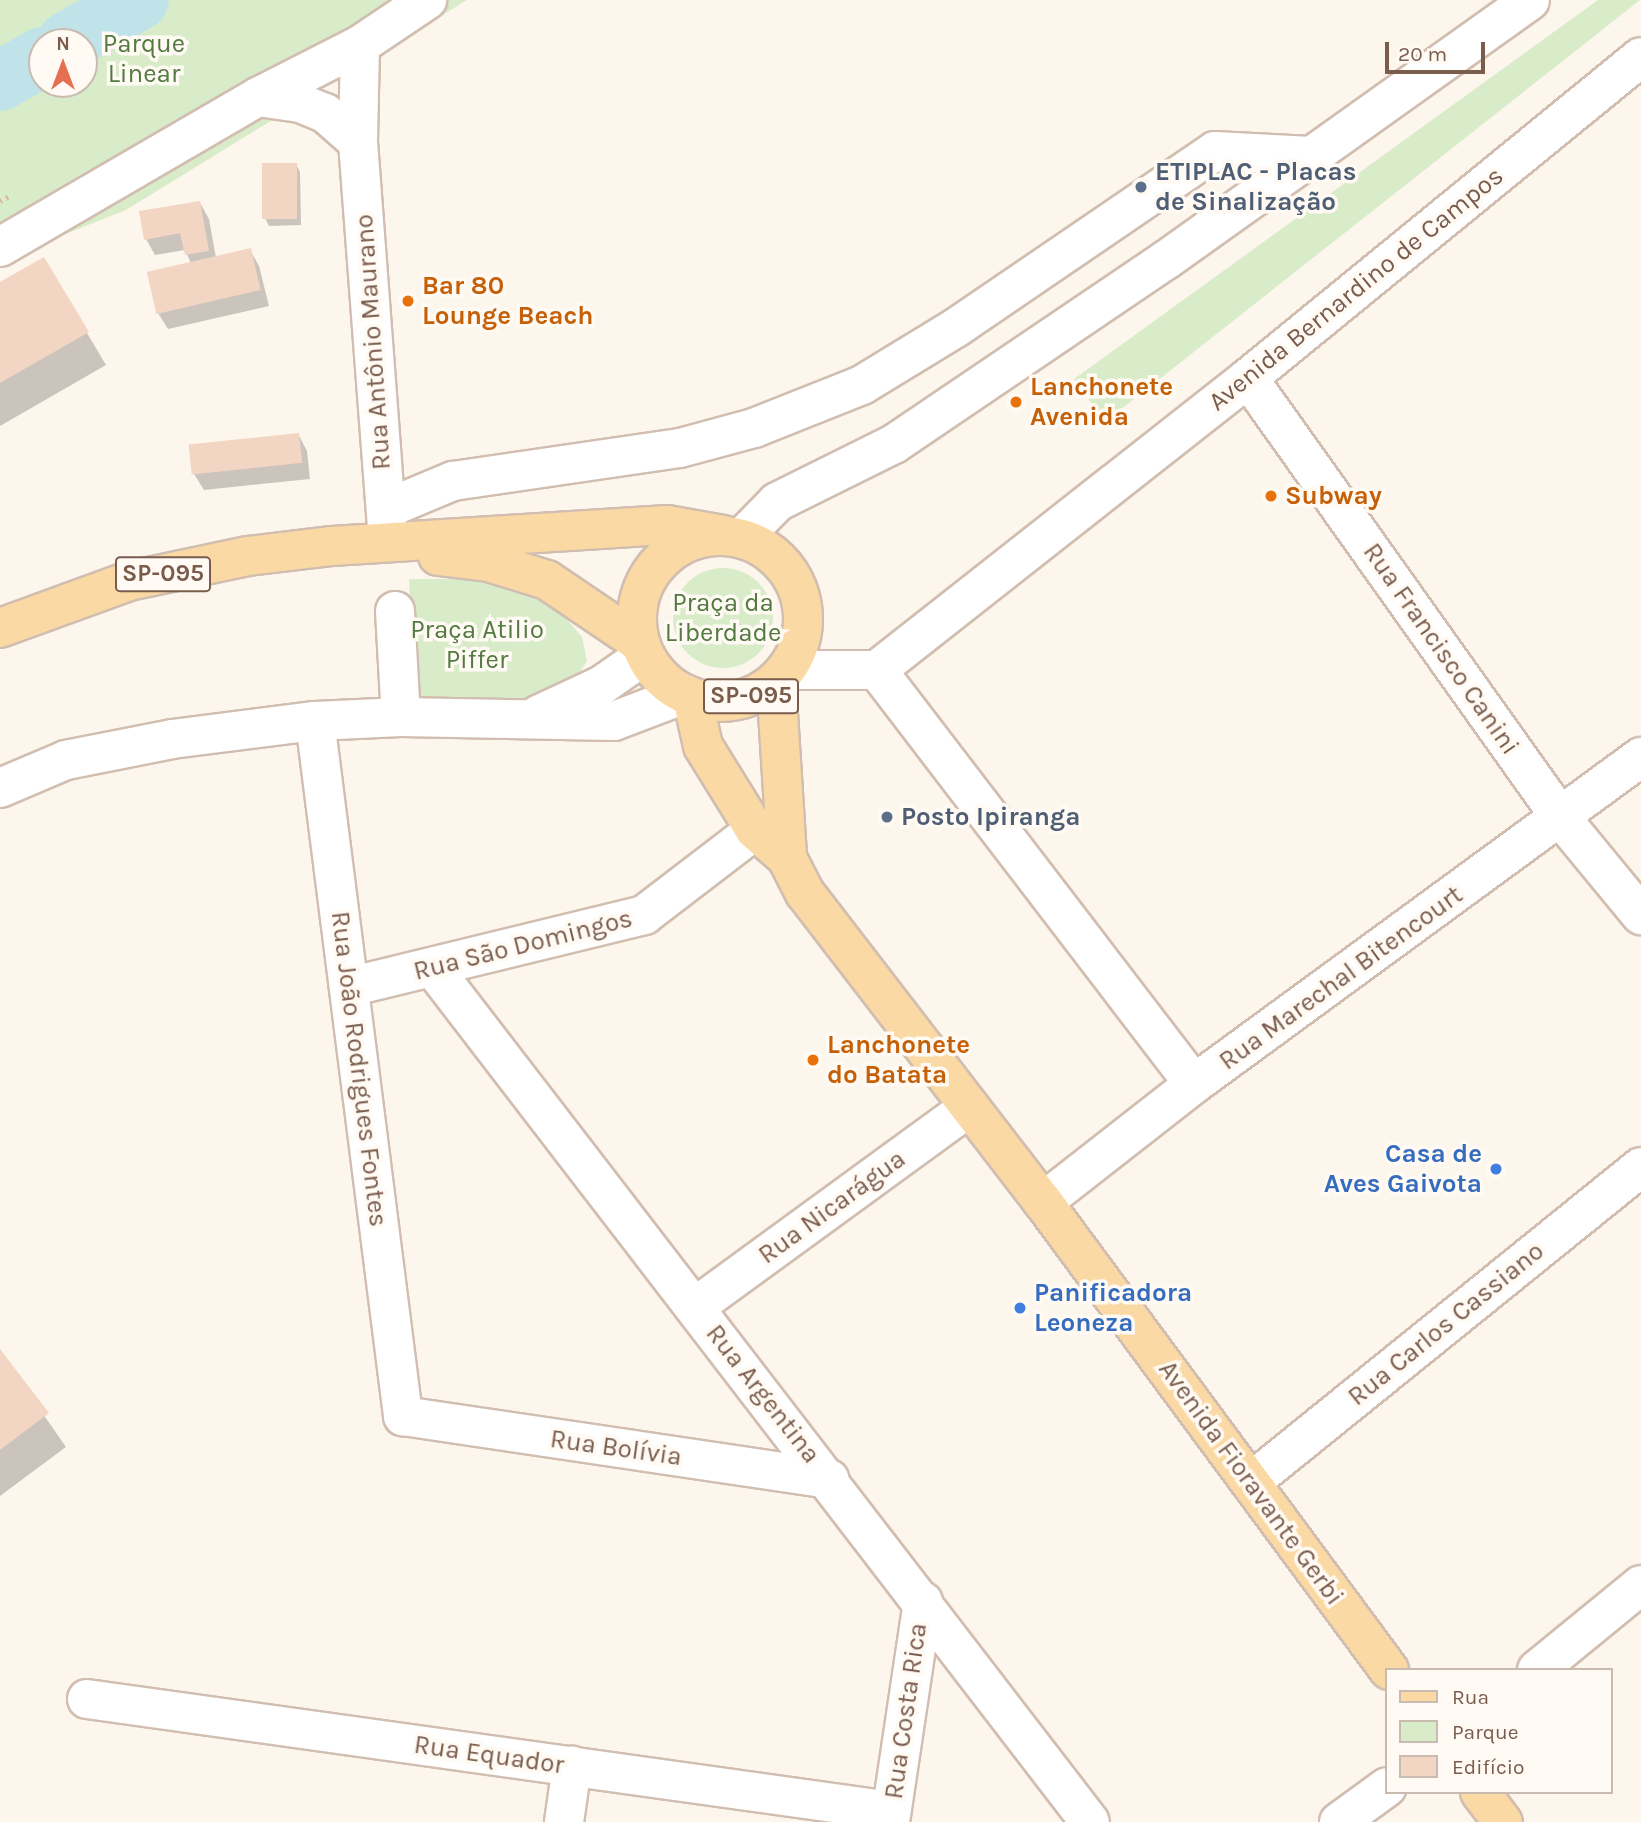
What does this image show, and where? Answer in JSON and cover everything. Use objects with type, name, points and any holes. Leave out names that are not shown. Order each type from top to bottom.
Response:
[{"type":"main road","name":"SP-095","points":[[0,628],[130,581],[248,556],[332,546],[387,534],[667,525],[732,537],[778,558],[800,592],[803,633],[781,676],[751,696],[722,702],[689,696],[662,678],[642,649],[547,580],[387,534]]},
{"type":"main road","points":[[642,649],[636,612],[645,582],[664,556],[691,540],[732,537]]},
{"type":"main road","name":"Avenida Fioravante Gerbi","points":[[781,676],[787,858]]},
{"type":"main road","name":"Avenida Fioravante Gerbi","points":[[689,696],[703,746],[755,831],[787,858],[804,892],[1043,1202],[1388,1668]]},
{"type":"main road","points":[[1482,1794],[1503,1822]]},
{"type":"street","points":[[0,247],[258,97],[360,45],[427,0]]},
{"type":"street","points":[[732,537],[777,502],[894,444],[1311,156],[1530,0]]},
{"type":"street","name":"Rua Antônio Maurano","points":[[360,45],[358,142],[387,534]]},
{"type":"street","name":"Avenida Bernardino de Campos","points":[[877,670],[1248,378],[1641,57]]},
{"type":"street","points":[[258,97],[300,103],[325,113],[358,142]]},
{"type":"street","points":[[387,534],[453,481],[680,448],[754,428],[862,385],[957,327],[1215,151],[1311,156]]},
{"type":"street","name":"Rua Francisco Canini","points":[[1248,378],[1561,818],[1641,915]]},
{"type":"street","points":[[395,611],[401,718]]},
{"type":"street","points":[[530,718],[602,685],[642,649]]},
{"type":"street","points":[[781,676],[877,670],[1194,1084]]},
{"type":"street","points":[[0,788],[66,760],[172,739],[315,721],[530,718],[614,721],[689,696]]},
{"type":"street","name":"Rua João Rodrigues Fontes","points":[[315,721],[403,1416]]},
{"type":"street","name":"Rua Marechal Bitencourt","points":[[1043,1202],[1194,1084],[1641,757]]},
{"type":"street","name":"Rua São Domingos","points":[[348,987],[644,915],[755,831]]},
{"type":"street","name":"Rua Argentina","points":[[433,968],[923,1601],[1090,1822]]},
{"type":"street","name":"Rua Nicarágua","points":[[695,1307],[968,1108]]},
{"type":"street","name":"Rua Carlos Cassiano","points":[[1251,1482],[1641,1167]]},
{"type":"street","name":"Rua Bolívia","points":[[403,1416],[829,1479]]},
{"type":"street","points":[[1539,1668],[1641,1585]]},
{"type":"street","name":"Rua Costa Rica","points":[[891,1816],[923,1601]]},
{"type":"street","name":"Rua Equador","points":[[87,1699],[572,1766],[891,1816]]},
{"type":"street","points":[[564,1822],[572,1766]]},
{"type":"street","points":[[1339,1822],[1386,1788]]},
{"type":"green space","name":"Parque Linear","points":[[0,0],[467,0],[126,210],[0,260]]},
{"type":"green space","points":[[1598,0],[1640,0],[1105,422],[1074,379]]},
{"type":"green space","name":"Praça da Liberdade","points":[[723,568],[742,572],[758,583],[769,599],[773,618],[769,637],[758,653],[742,664],[723,668],[704,664],[688,653],[677,637],[673,618],[677,599],[688,583],[704,572]]},
{"type":"green space","name":"Praça Atilio Piffer","points":[[409,579],[468,579],[520,592],[558,609],[582,637],[587,661],[575,680],[527,707],[417,704]]},
{"type":"building","points":[[262,163],[297,163],[297,219],[262,219]]},
{"type":"building","points":[[200,201],[209,251],[185,255],[180,233],[144,240],[139,211]]},
{"type":"building","points":[[251,248],[261,290],[156,314],[147,272]]},
{"type":"building","points":[[44,257],[89,332],[0,383],[0,282]]},
{"type":"building","points":[[299,433],[302,463],[192,474],[189,445]]},
{"type":"building","points":[[0,1349],[49,1413],[0,1450]]},
{"type":"waterway","points":[[91,28],[139,0]]},
{"type":"waterway","points":[[0,81],[28,65]]},
{"type":"place","name":"ETIPLAC - Placas de Sinalização","points":[[1141,187]]},
{"type":"place","name":"Bar 80 Lounge Beach","points":[[408,301]]},
{"type":"place","name":"Lanchonete Avenida","points":[[1016,402]]},
{"type":"place","name":"Subway","points":[[1271,496]]},
{"type":"place","name":"Posto Ipiranga","points":[[887,817]]},
{"type":"place","name":"Lanchonete do Batata","points":[[813,1060]]},
{"type":"place","name":"Casa de Aves Gaivota","points":[[1496,1169]]},
{"type":"place","name":"Panificadora Leoneza","points":[[1020,1308]]}]
